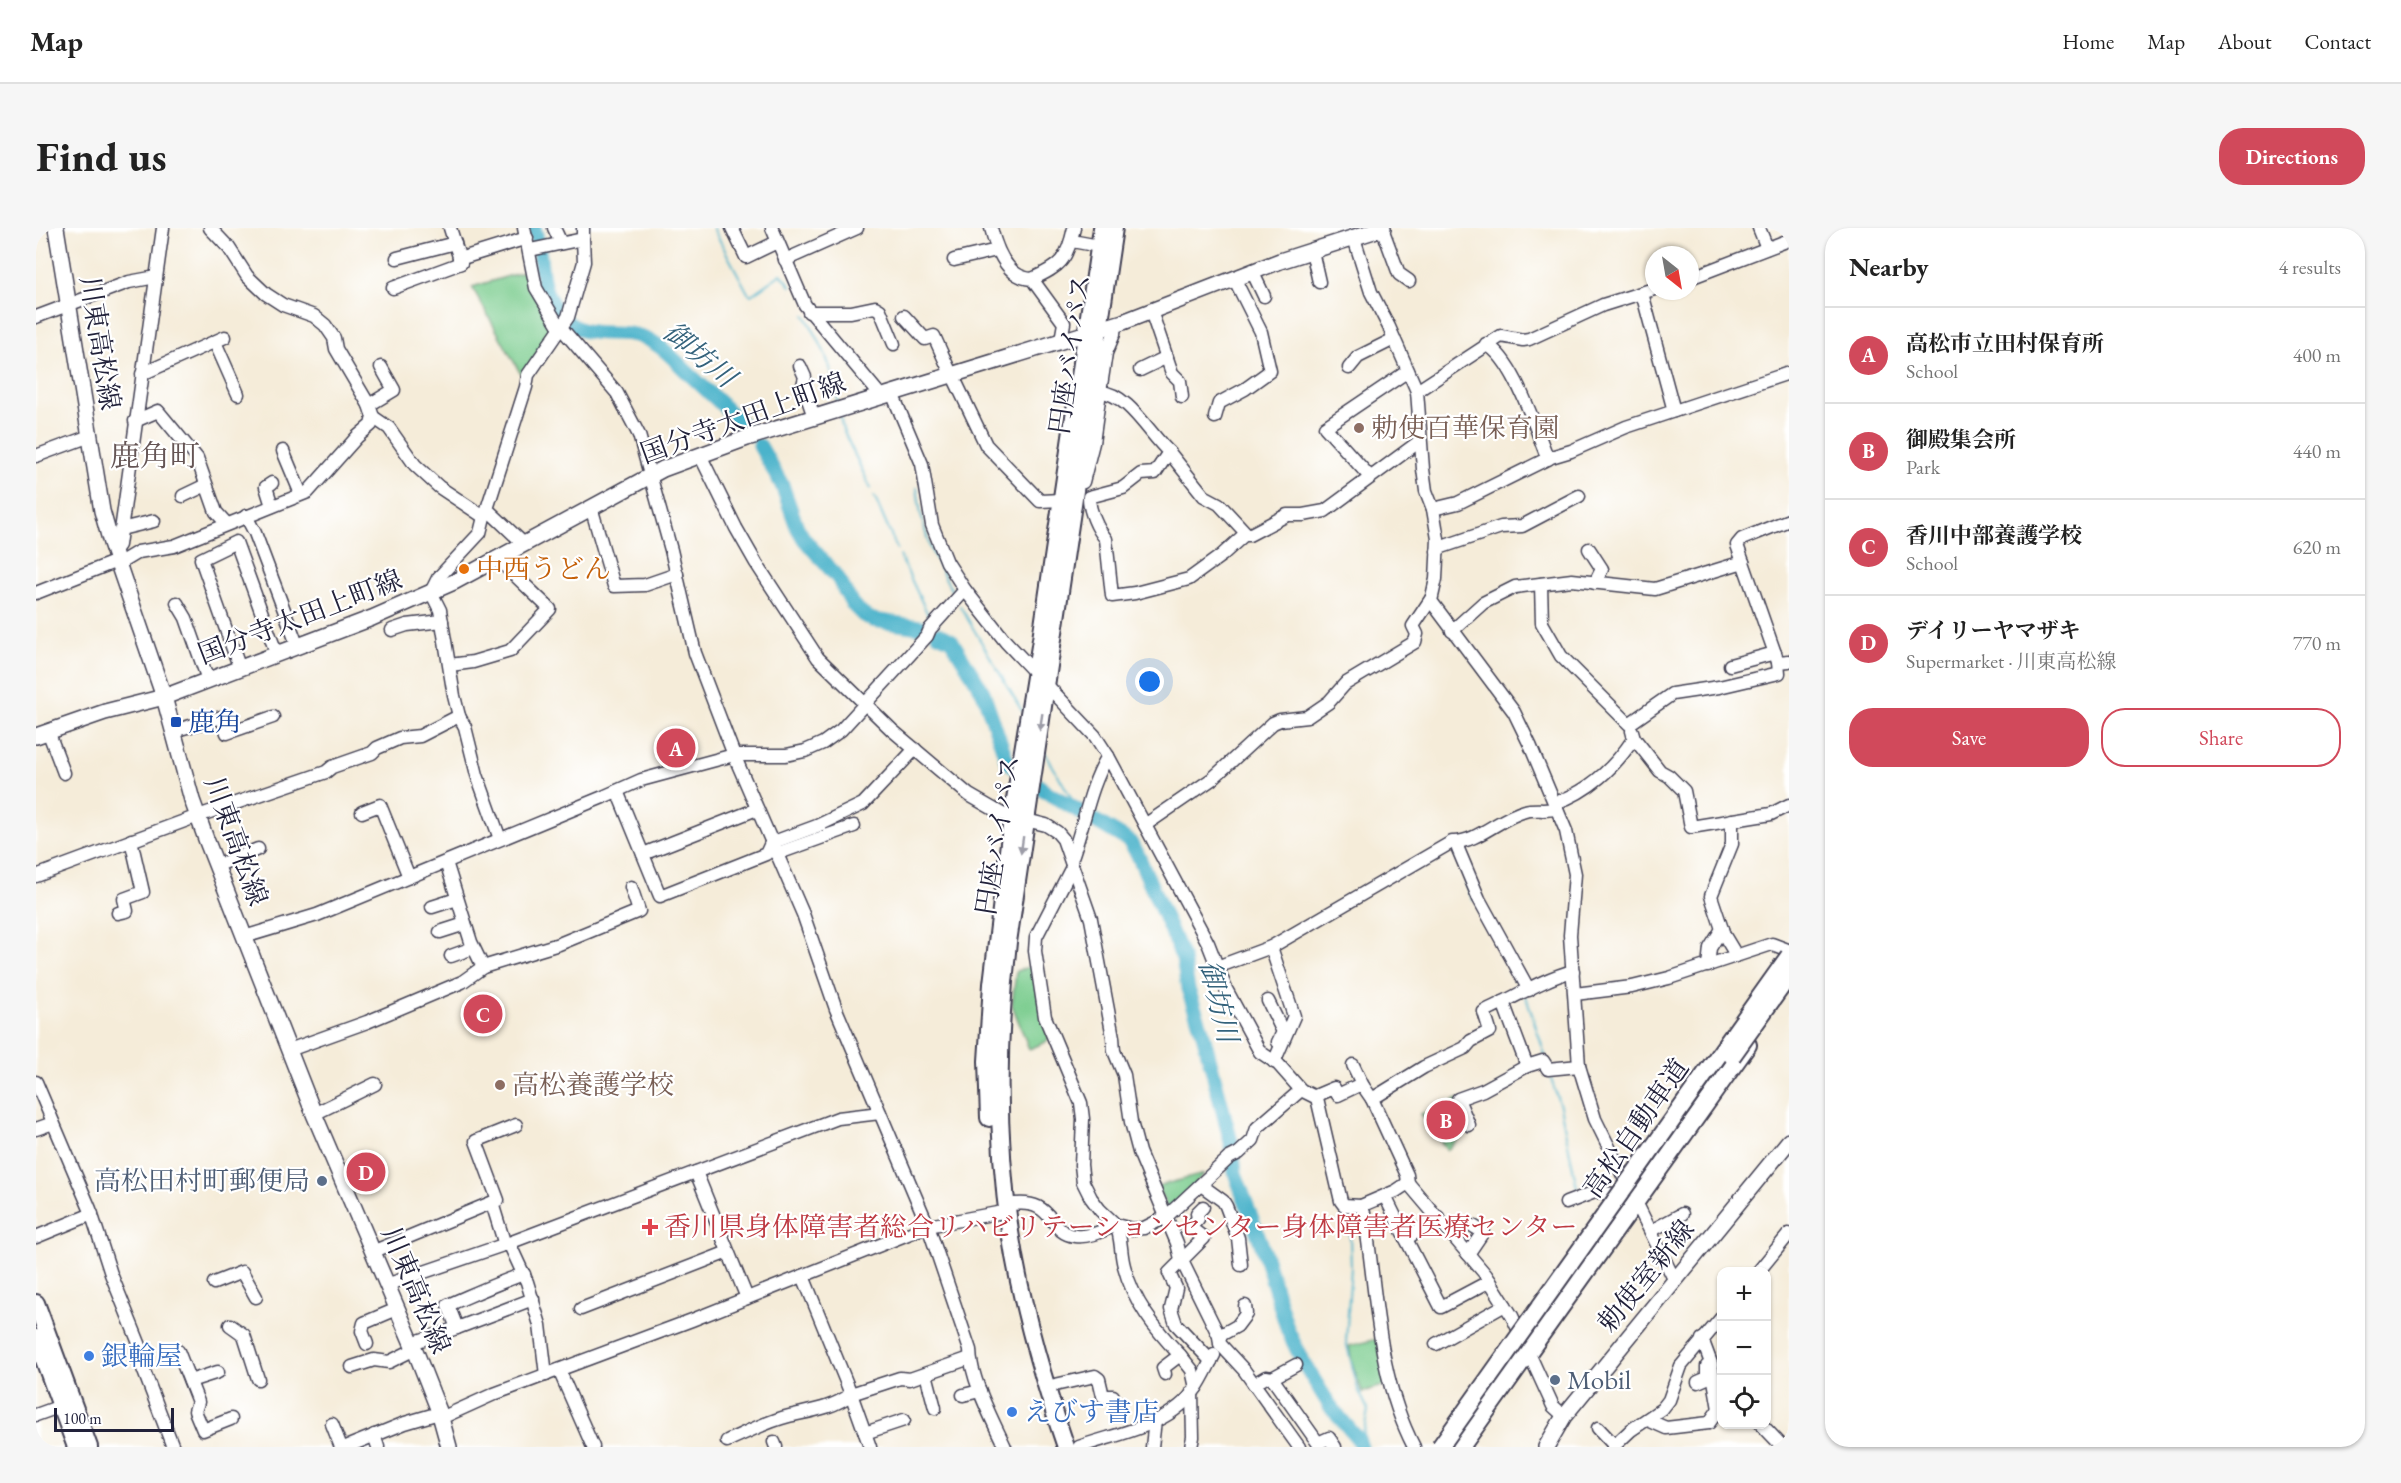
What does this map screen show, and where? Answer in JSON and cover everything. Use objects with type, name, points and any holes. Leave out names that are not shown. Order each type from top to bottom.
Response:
[{"type":"highway","name":"円座バイパス","points":[[1044,684],[1061,500],[1100,329],[1099,246],[1102,228]]},
{"type":"highway","name":"円座バイパス","points":[[1066,1447],[1046,1387],[1023,1300],[1004,1209],[992,1174],[987,1061],[994,961],[1027,764],[1044,684],[1114,228]]},
{"type":"highway","points":[[1436,1447],[1613,1194],[1789,951]]},
{"type":"highway","name":"高松自動車道","points":[[1440,1447],[1789,951]]},
{"type":"highway","name":"高松自動車道","points":[[1454,1447],[1789,976]]},
{"type":"highway","points":[[1461,1447],[1789,988]]},
{"type":"highway","name":"円座バイパス","points":[[1004,1209],[1012,1303],[1054,1447]]},
{"type":"highway","points":[[36,1303],[89,1447]]},
{"type":"highway","points":[[36,1338],[76,1447]]},
{"type":"main road","name":"川東高松線","points":[[56,228],[102,511],[116,559],[164,697],[198,816],[314,1114],[413,1346],[440,1415],[448,1447]]},
{"type":"main road","name":"国分寺太田上町線","points":[[42,734],[105,712],[164,697],[372,618],[431,592],[649,476],[700,455],[887,394],[1100,329],[1252,271],[1358,234],[1383,228]]},
{"type":"main road","name":"勅使室新線","points":[[1546,1447],[1564,1416],[1789,1141]]},
{"type":"street","points":[[116,559],[163,228]]},
{"type":"street","points":[[210,228],[229,248],[247,276],[266,294],[283,304],[314,316],[325,325],[334,338],[336,349],[371,411],[389,428],[415,465],[439,487],[485,513],[524,544]]},
{"type":"street","points":[[393,288],[461,263],[451,228]]},
{"type":"street","points":[[554,228],[561,243]]},
{"type":"street","points":[[732,228],[746,257],[777,242]]},
{"type":"street","points":[[772,228],[809,312],[887,394],[922,464],[927,503],[936,536],[947,562],[965,590],[1006,642],[1095,736],[1108,756],[1208,943],[1226,989],[1260,1052],[1300,1089],[1315,1096],[1341,1201],[1344,1205],[1361,1206],[1396,1191],[1408,1183]]},
{"type":"street","points":[[785,260],[857,228]]},
{"type":"street","points":[[991,228],[997,250],[1015,273],[1025,279],[1032,279],[1055,268],[1063,259],[1072,241],[1074,228]]},
{"type":"street","points":[[1383,228],[1399,274],[1409,281]]},
{"type":"street","points":[[1760,228],[1767,248]]},
{"type":"street","points":[[459,259],[533,242],[561,243],[583,233],[584,262],[565,322],[528,375],[480,532],[438,578],[431,592],[442,621],[459,716],[465,727],[477,775],[500,839]]},
{"type":"street","points":[[1145,825],[1212,780],[1273,723],[1307,717],[1329,702],[1345,684],[1414,642],[1417,634],[1413,626],[1431,599],[1436,579],[1437,551],[1433,509],[1426,491],[1417,391],[1371,292],[1358,234]]},
{"type":"street","points":[[1699,274],[1789,240]]},
{"type":"street","points":[[1072,241],[1099,246]]},
{"type":"street","points":[[533,242],[536,288],[547,309],[565,322],[625,404],[644,449],[695,653],[734,755],[803,914],[836,1010],[928,1226],[957,1308],[980,1391],[1005,1447]]},
{"type":"street","points":[[398,258],[454,243]]},
{"type":"street","points":[[954,260],[997,250]]},
{"type":"street","points":[[1312,251],[1319,282]]},
{"type":"street","points":[[1252,271],[1264,296]]},
{"type":"street","points":[[36,317],[129,282],[156,277]]},
{"type":"street","points":[[1215,417],[1219,403],[1245,389],[1270,371],[1261,332],[1234,278]]},
{"type":"street","points":[[1032,279],[1064,323],[1061,340]]},
{"type":"street","points":[[1417,391],[1501,336],[1529,339],[1604,305],[1645,292]]},
{"type":"street","points":[[1650,300],[1674,411]]},
{"type":"street","points":[[809,312],[851,312],[875,307],[880,310],[894,344]]},
{"type":"street","points":[[1151,310],[1172,373],[1180,381],[1182,397]]},
{"type":"street","points":[[904,316],[926,339],[934,336],[986,445],[1040,501],[1061,500]]},
{"type":"street","points":[[1044,684],[1093,443],[1106,353],[1114,334],[1100,329]]},
{"type":"street","points":[[142,374],[220,339],[238,394]]},
{"type":"street","points":[[1349,368],[1358,357],[1394,339]]},
{"type":"street","points":[[1486,344],[1499,353],[1519,387],[1548,459]]},
{"type":"street","points":[[1140,370],[1167,357]]},
{"type":"street","points":[[800,366],[805,377],[803,385],[814,417]]},
{"type":"street","points":[[36,593],[116,559],[138,552],[174,546],[302,494],[315,485],[357,437],[371,425],[371,411],[394,390],[381,367]]},
{"type":"street","points":[[1370,477],[1325,427],[1408,371]]},
{"type":"street","points":[[1433,509],[1458,503],[1548,459],[1629,426],[1789,373]]},
{"type":"street","points":[[1100,392],[1119,399],[1128,406],[1204,496],[1219,504],[1247,534]]},
{"type":"street","points":[[135,422],[159,411],[196,458],[216,512],[227,524]]},
{"type":"street","points":[[36,456],[90,436]]},
{"type":"street","points":[[1169,452],[1155,473],[1141,474],[1123,488],[1089,497],[1089,504],[1106,538],[1112,596],[1135,593],[1189,579],[1247,534],[1287,515],[1325,511],[1420,441]]},
{"type":"street","points":[[283,451],[302,494]]},
{"type":"street","points":[[700,455],[736,528],[761,571],[818,657],[864,705],[983,805],[1019,819],[1046,825],[1063,839],[1091,919],[1114,1051],[1124,1075],[1137,1143],[1181,1259],[1220,1340],[1301,1447],[1315,1439]]},
{"type":"street","points":[[272,483],[266,487],[272,506]]},
{"type":"street","points":[[183,496],[206,484]]},
{"type":"street","points":[[1437,551],[1442,547],[1501,527],[1522,526],[1579,496]]},
{"type":"street","points":[[591,507],[614,586],[645,585],[677,574]]},
{"type":"street","points":[[246,516],[255,533],[298,647]]},
{"type":"street","points":[[1632,724],[1672,694],[1719,687],[1779,673],[1781,659],[1737,545],[1742,539],[1789,520]]},
{"type":"street","points":[[121,529],[154,521]]},
{"type":"street","points":[[240,669],[201,559],[236,542],[277,655]]},
{"type":"street","points":[[1590,549],[1602,569],[1595,583]]},
{"type":"street","points":[[450,665],[473,662],[510,651],[549,609],[497,558]]},
{"type":"street","points":[[1452,631],[1483,603],[1515,587],[1572,580],[1655,589],[1743,562]]},
{"type":"street","points":[[1540,584],[1542,623],[1561,656],[1629,724],[1632,724]]},
{"type":"street","points":[[244,937],[317,915],[641,780],[734,755],[786,755],[805,751],[823,743],[841,730],[927,636],[930,629],[965,590]]},
{"type":"street","points":[[1431,599],[1434,608],[1514,712],[1566,831],[1574,866],[1570,921],[1579,1066],[1595,1119],[1675,1281]]},
{"type":"street","points":[[177,603],[186,618],[208,680]]},
{"type":"street","points":[[392,630],[407,625],[442,621]]},
{"type":"street","points":[[1730,665],[1781,659]]},
{"type":"street","points":[[36,876],[326,772],[332,767],[372,753],[377,748],[400,738],[420,735],[459,716]]},
{"type":"street","points":[[173,731],[222,717],[227,733],[273,717]]},
{"type":"street","points":[[1632,724],[1635,738],[1659,771],[1684,791],[1691,826],[1771,814],[1789,805]]},
{"type":"street","points":[[42,734],[64,773]]},
{"type":"street","points":[[1217,967],[1271,947],[1452,842],[1463,843],[1523,812],[1547,811],[1576,796],[1587,789],[1616,761],[1635,738]]},
{"type":"street","points":[[617,790],[660,896],[766,854],[773,848],[863,804],[915,749]]},
{"type":"street","points":[[1108,756],[1102,766],[1071,864],[1036,937],[1035,951],[1045,1017],[1081,1104],[1083,1119],[1080,1157],[1083,1182],[1095,1204],[1116,1225],[1120,1233],[1123,1263],[1132,1292],[1155,1327],[1192,1370],[1194,1390],[1191,1447]]},
{"type":"street","points":[[362,812],[380,805],[409,877]]},
{"type":"street","points":[[643,854],[757,809]]},
{"type":"street","points":[[1732,820],[1731,844],[1711,896],[1722,928],[1736,955]]},
{"type":"street","points":[[773,848],[854,826]]},
{"type":"street","points":[[118,914],[127,911],[124,899],[143,892],[132,840]]},
{"type":"street","points":[[1458,843],[1458,849],[1479,899],[1526,992]]},
{"type":"street","points":[[216,866],[258,849]]},
{"type":"street","points":[[446,862],[473,948],[483,967]]},
{"type":"street","points":[[289,1050],[367,1022],[462,982],[483,967],[559,944],[639,911],[631,887]]},
{"type":"street","points":[[432,907],[457,899]]},
{"type":"street","points":[[440,932],[465,924]]},
{"type":"street","points":[[1708,966],[1710,948],[1722,928]]},
{"type":"street","points":[[1575,994],[1635,987],[1708,966],[1772,944],[1789,951]]},
{"type":"street","points":[[1271,947],[1294,1016],[1272,1061]]},
{"type":"street","points":[[451,956],[473,948]]},
{"type":"street","points":[[1372,1099],[1424,1067],[1465,1048],[1471,1041],[1490,1031],[1484,1012],[1550,978],[1573,971]]},
{"type":"street","points":[[1268,1001],[1282,1032],[1272,1061]]},
{"type":"street","points":[[1503,1002],[1527,1066]]},
{"type":"street","points":[[1469,1125],[1458,1099],[1483,1090],[1543,1060],[1548,1069],[1579,1066]]},
{"type":"street","points":[[1353,1065],[1372,1099],[1407,1175],[1408,1183],[1490,1281],[1518,1330],[1553,1406],[1564,1416]]},
{"type":"street","points":[[36,1082],[92,1214],[111,1274],[145,1358],[142,1366],[173,1447]]},
{"type":"street","points":[[314,1114],[375,1084]]},
{"type":"street","points":[[1315,1096],[1334,1088],[1338,1095],[1357,1086],[1363,1086]]},
{"type":"street","points":[[333,1424],[344,1447],[376,1441],[405,1423],[440,1415],[928,1226],[1004,1209],[1023,1202],[1038,1206],[1061,1229],[1076,1237],[1087,1236],[1116,1225],[1132,1229],[1144,1228],[1166,1217],[1253,1140],[1257,1128],[1300,1089]]},
{"type":"street","points":[[386,1285],[507,1244],[838,1119],[880,1113]]},
{"type":"street","points":[[36,1129],[53,1123]]},
{"type":"street","points":[[372,1252],[498,1200],[477,1141],[516,1125]]},
{"type":"street","points":[[696,1172],[747,1298]]},
{"type":"street","points":[[1201,1185],[1223,1201],[1226,1206],[1238,1238],[1242,1265]]},
{"type":"street","points":[[1566,1203],[1595,1192],[1613,1194]]},
{"type":"street","points":[[1384,1196],[1441,1307],[1490,1281]]},
{"type":"street","points":[[492,1203],[507,1244],[524,1274],[533,1299],[540,1325],[546,1375]]},
{"type":"street","points":[[1361,1206],[1366,1225],[1379,1336],[1386,1374],[1402,1425],[1414,1447]]},
{"type":"street","points":[[1203,1207],[1197,1213],[1198,1220],[1191,1226],[1192,1230],[1204,1238],[1169,1272],[1176,1288],[1171,1309],[1176,1324],[1211,1361]]},
{"type":"street","points":[[36,1237],[92,1214]]},
{"type":"street","points":[[1651,1231],[1682,1214]]},
{"type":"street","points":[[1406,1239],[1438,1217]]},
{"type":"street","points":[[1468,1254],[1483,1232],[1473,1226]]},
{"type":"street","points":[[1762,1267],[1789,1234]]},
{"type":"street","points":[[580,1309],[728,1252]]},
{"type":"street","points":[[214,1283],[242,1272],[256,1297]]},
{"type":"street","points":[[457,1328],[448,1305],[488,1286],[524,1274]]},
{"type":"street","points":[[803,1276],[870,1447]]},
{"type":"street","points":[[352,1367],[374,1359],[389,1362],[413,1346],[533,1299]]},
{"type":"street","points":[[1436,1344],[1505,1305]]},
{"type":"street","points":[[1079,1447],[1127,1433],[1178,1406],[1194,1390],[1220,1340],[1237,1326],[1246,1314],[1245,1306]]},
{"type":"street","points":[[367,1344],[362,1331],[364,1323],[397,1309]]},
{"type":"street","points":[[1598,1428],[1613,1446],[1631,1430],[1662,1409],[1669,1400],[1681,1366],[1718,1321]]},
{"type":"street","points":[[230,1325],[235,1331],[244,1335],[257,1380]]},
{"type":"street","points":[[1698,1382],[1707,1378],[1708,1374],[1701,1340]]},
{"type":"street","points":[[1701,1340],[1711,1363],[1717,1394]]},
{"type":"street","points":[[178,1351],[198,1402],[195,1411],[203,1430],[231,1419]]},
{"type":"street","points":[[1165,1374],[1163,1368],[1180,1355]]},
{"type":"street","points":[[727,1441],[780,1419],[845,1399],[851,1394],[900,1378],[910,1379],[957,1360],[970,1358]]},
{"type":"street","points":[[1254,1384],[1266,1377],[1272,1378],[1296,1365]]},
{"type":"street","points":[[559,1370],[593,1447]]},
{"type":"street","points":[[190,1381],[218,1372]]},
{"type":"street","points":[[926,1374],[935,1408]]},
{"type":"street","points":[[1046,1387],[1095,1376],[1099,1379],[1103,1396],[1113,1396]]},
{"type":"street","points":[[1272,1378],[1318,1443],[1329,1438],[1335,1447]]},
{"type":"street","points":[[963,1395],[980,1391]]},
{"type":"street","points":[[36,1415],[61,1406]]},
{"type":"street","points":[[1648,1420],[1666,1428],[1709,1423],[1717,1414]]},
{"type":"street","points":[[865,1433],[904,1420]]},
{"type":"street","points":[[1152,1447],[1155,1420]]},
{"type":"street","points":[[1765,1429],[1783,1447]]},
{"type":"green space","points":[[529,270],[556,325],[523,378],[472,287]]},
{"type":"green space","points":[[1032,966],[1049,1039],[1029,1049],[1012,1005],[1016,971]]},
{"type":"green space","points":[[1458,1099],[1473,1127],[1447,1150],[1421,1114]]},
{"type":"green space","points":[[1204,1174],[1169,1212],[1157,1186]]},
{"type":"green space","points":[[1377,1339],[1387,1385],[1362,1392],[1349,1346]]},
{"type":"waterway","name":"御坊川","points":[[534,228],[546,290],[557,311],[567,322],[588,331],[621,333],[651,341],[752,434]]},
{"type":"waterway","points":[[713,228],[748,293],[751,295],[781,274],[791,286]]},
{"type":"waterway","points":[[805,315],[826,358],[834,380],[838,404]]},
{"type":"waterway","points":[[840,416],[843,430],[871,489]]},
{"type":"waterway","name":"御坊川","points":[[760,446],[782,485],[797,527],[804,539],[838,578],[852,604],[863,615],[873,620],[926,628]]},
{"type":"waterway","points":[[917,488],[921,515],[930,548],[954,595]]},
{"type":"waterway","points":[[874,496],[897,549]]},
{"type":"waterway","points":[[900,556],[931,621]]},
{"type":"waterway","points":[[960,606],[1022,711]]},
{"type":"waterway","name":"御坊川","points":[[938,634],[951,640],[983,692],[1007,761],[1045,791],[1129,841],[1137,853],[1183,959],[1188,989],[1202,1030],[1232,1146],[1235,1173],[1261,1243],[1288,1331],[1303,1362],[1330,1406],[1358,1439],[1361,1447]]},
{"type":"waterway","points":[[1044,751],[1079,811]]},
{"type":"waterway","points":[[1466,883],[1473,900]]},
{"type":"waterway","points":[[1526,996],[1545,1055]]},
{"type":"waterway","points":[[1551,1079],[1560,1106],[1578,1192]]},
{"type":"waterway","points":[[1349,1209],[1351,1267],[1346,1342],[1358,1389],[1368,1410],[1361,1447]]},
{"type":"place","name":"勅使百華保育園","points":[[1359,428]]},
{"type":"place","name":"中西うどん","points":[[464,569]]},
{"type":"place","name":"鹿角","points":[[176,722]]},
{"type":"place","name":"高松市立田村保育所","points":[[676,748]]},
{"type":"place","name":"香川中部養護学校","points":[[483,1014]]},
{"type":"place","name":"高松養護学校","points":[[500,1085]]},
{"type":"place","name":"御殿集会所","points":[[1446,1120]]},
{"type":"place","name":"デイリーヤマザキ","points":[[366,1172]]},
{"type":"place","name":"高松田村町郵便局","points":[[322,1181]]},
{"type":"place","name":"香川県身体障害者総合リハビリテーションセンター身体障害者医療センター","points":[[650,1227]]},
{"type":"place","name":"銀輪屋","points":[[89,1356]]},
{"type":"place","name":"Mobil","points":[[1555,1380]]},
{"type":"place","name":"えびす書店","points":[[1012,1412]]},
{"type":"district","name":"鹿角町","points":[[155,456]]}]
